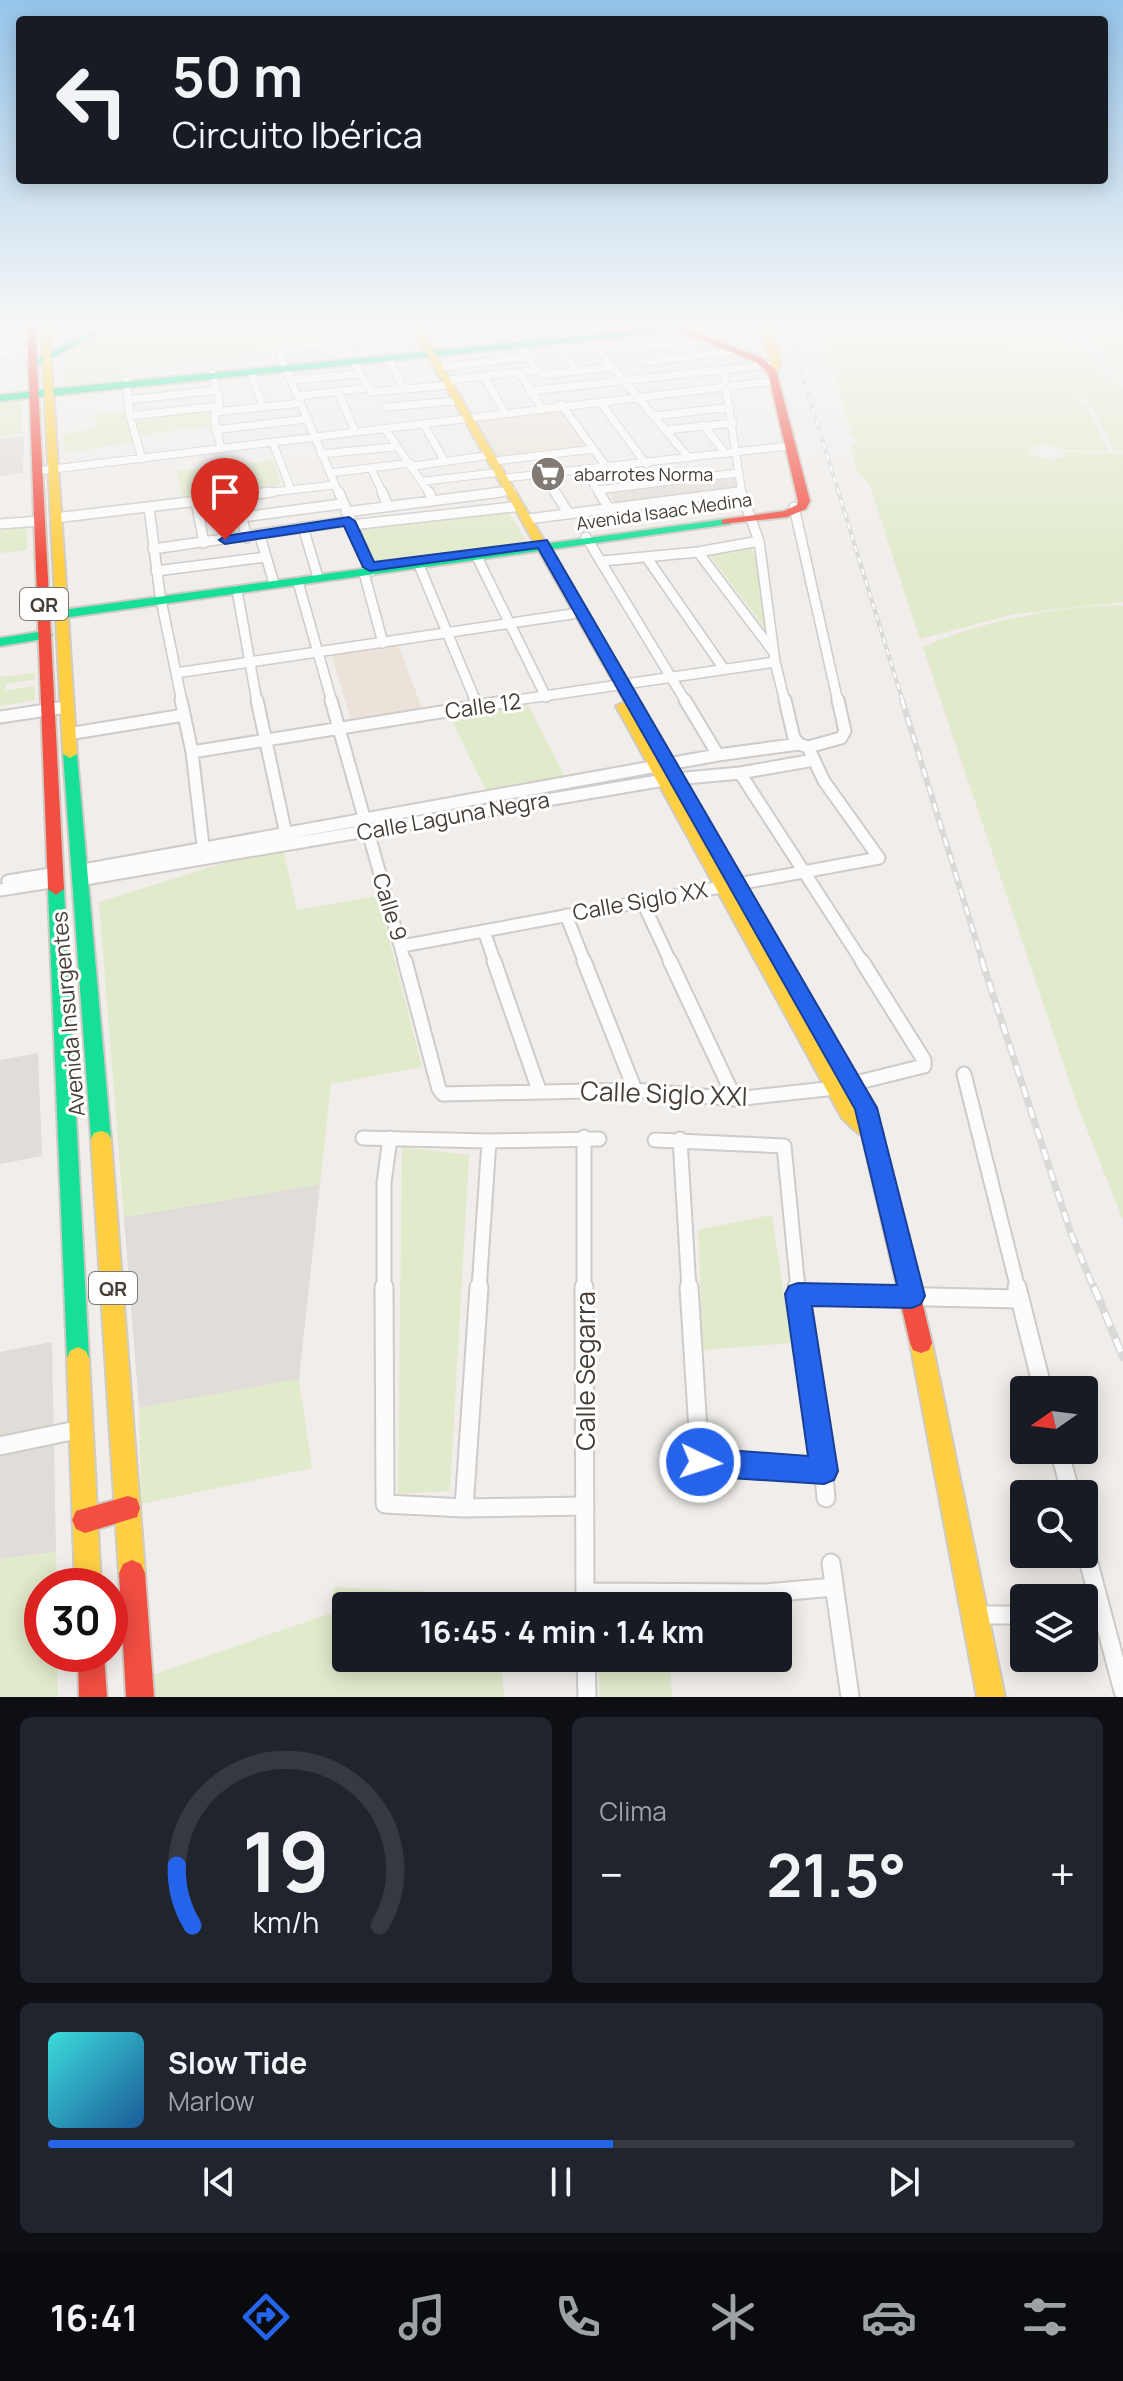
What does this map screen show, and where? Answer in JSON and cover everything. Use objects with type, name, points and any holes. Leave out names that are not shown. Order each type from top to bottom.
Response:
[{"type":"main road","name":"Avenida Insurgentes","points":[[41,407],[47,520],[42,571],[46,710],[57,877],[87,1568]]},
{"type":"main road","points":[[461,407],[731,885],[853,1084],[874,1134],[912,1296],[991,1697]]},
{"type":"main road","points":[[777,407],[785,446],[804,501],[802,507],[794,509]]},
{"type":"main road","points":[[501,480],[528,519],[572,614],[617,684]]},
{"type":"main road","name":"Avenida Isaac Medina","points":[[63,611],[298,582],[794,509]]},
{"type":"main road","name":"Avenida Insurgentes","points":[[47,520],[59,569],[63,611],[66,707],[109,1231],[140,1697]]},
{"type":"main road","name":"Avenida Isaac Medina","points":[[161,598],[273,580],[419,565],[539,546]]},
{"type":"main road","points":[[42,571],[59,569]]},
{"type":"main road","points":[[0,642],[45,635]]},
{"type":"main road","points":[[731,885],[849,1113],[874,1134]]},
{"type":"main road","points":[[60,952],[84,948]]},
{"type":"main road","points":[[65,1061],[94,1055]]},
{"type":"main road","points":[[85,1520],[128,1508]]},
{"type":"main road","points":[[92,1672],[93,1697]]},
{"type":"street","points":[[129,407],[141,457]]},
{"type":"street","points":[[130,416],[259,407]]},
{"type":"street","points":[[302,407],[368,570],[383,643]]},
{"type":"street","points":[[345,407],[354,429]]},
{"type":"street","points":[[386,407],[394,447],[425,481],[432,500]]},
{"type":"street","points":[[45,468],[389,427],[410,407]]},
{"type":"street","points":[[424,425],[431,407]]},
{"type":"street","points":[[498,407],[504,411],[532,407]]},
{"type":"street","points":[[502,407],[504,411]]},
{"type":"street","points":[[563,407],[607,468]]},
{"type":"street","points":[[604,407],[646,464]]},
{"type":"street","points":[[647,407],[689,458]]},
{"type":"street","points":[[655,416],[728,407]]},
{"type":"street","points":[[730,407],[733,423],[731,453],[759,541],[774,658],[794,738],[814,760]]},
{"type":"street","points":[[217,409],[215,430],[220,447]]},
{"type":"street","points":[[215,430],[307,419]]},
{"type":"street","points":[[666,430],[733,423]]},
{"type":"street","points":[[220,447],[273,443],[354,429],[424,425]]},
{"type":"street","points":[[424,425],[444,460]]},
{"type":"street","points":[[703,425],[731,453]]},
{"type":"street","points":[[273,443],[291,490]]},
{"type":"street","points":[[243,517],[346,516],[501,480],[785,446]]},
{"type":"street","points":[[321,454],[394,447]]},
{"type":"street","points":[[153,549],[260,536],[388,506],[432,500],[594,449]]},
{"type":"street","points":[[330,473],[444,460],[501,480]]},
{"type":"street","points":[[371,468],[388,506]]},
{"type":"street","points":[[584,470],[610,510]]},
{"type":"street","points":[[597,490],[738,473]]},
{"type":"street","points":[[544,474],[569,514]]},
{"type":"street","points":[[425,481],[501,480]]},
{"type":"street","points":[[0,524],[334,485]]},
{"type":"street","points":[[528,519],[741,492]]},
{"type":"street","points":[[236,496],[247,538]]},
{"type":"street","points":[[196,501],[204,543]]},
{"type":"street","points":[[149,507],[156,571],[192,752],[204,854]]},
{"type":"street","name":"Calle Laguna Negra","points":[[79,876],[667,773],[718,755],[804,746],[841,738],[845,731],[794,509]]},
{"type":"street","points":[[303,527],[317,574]]},
{"type":"street","points":[[260,536],[273,580]]},
{"type":"street","points":[[588,539],[718,755]]},
{"type":"street","points":[[602,561],[698,552],[759,541]]},
{"type":"street","points":[[698,552],[774,658]]},
{"type":"street","points":[[156,571],[266,557]]},
{"type":"street","points":[[477,557],[546,697]]},
{"type":"street","points":[[647,558],[724,669]]},
{"type":"street","points":[[419,565],[477,705]]},
{"type":"street","name":"Calle 9","points":[[298,582],[402,946],[439,1089],[443,1094]]},
{"type":"street","points":[[237,590],[264,742],[287,839]]},
{"type":"street","points":[[176,673],[572,614]]},
{"type":"street","name":"Calle 12","points":[[192,752],[477,705],[724,669],[774,658]]},
{"type":"street","points":[[0,717],[66,707]]},
{"type":"street","points":[[68,734],[184,715]]},
{"type":"street","name":"Calle Laguna Negra","points":[[667,773],[740,773],[814,760]]},
{"type":"street","name":"Calle Siglo XX","points":[[402,946],[879,858],[824,781],[814,760]]},
{"type":"street","points":[[740,773],[805,870]]},
{"type":"street","name":"Calle Siglo XXI","points":[[443,1094],[635,1090],[735,1099],[835,1088],[924,1066],[924,1060],[805,870]]},
{"type":"street","points":[[0,883],[57,877]]},
{"type":"street","points":[[0,890],[57,877]]},
{"type":"street","points":[[642,901],[735,1099]]},
{"type":"street","points":[[566,915],[635,1090]]},
{"type":"street","points":[[484,931],[539,1090]]},
{"type":"street","points":[[964,1074],[1039,1376]]},
{"type":"street","points":[[363,1138],[489,1141],[464,1508]]},
{"type":"street","points":[[390,1138],[384,1183],[382,1314],[385,1504],[464,1508],[585,1506]]},
{"type":"street","name":"Calle Segarra","points":[[489,1141],[591,1138],[585,1592]]},
{"type":"street","points":[[680,1139],[700,1462],[824,1471]]},
{"type":"street","points":[[655,1140],[784,1146],[798,1294],[826,1498]]},
{"type":"street","points":[[798,1294],[1019,1299]]},
{"type":"street","points":[[0,1446],[81,1429]]},
{"type":"street","points":[[831,1563],[850,1697]]},
{"type":"street","points":[[777,1592],[834,1587]]},
{"type":"street","points":[[974,1615],[1010,1615]]},
{"type":"street","points":[[1098,1628],[1123,1691]]},
{"type":"street","points":[[586,1672],[587,1697]]},
{"type":"shaded area","points":[[562,410],[589,448],[497,459],[474,420]]},
{"type":"shaded area","points":[[24,436],[23,473],[0,476],[0,439]]},
{"type":"shaded area","points":[[736,474],[738,491],[617,506],[608,491]]},
{"type":"shaded area","points":[[398,644],[423,711],[352,723],[331,653]]},
{"type":"shaded area","points":[[38,1053],[42,1156],[0,1164],[0,1060]]},
{"type":"shaded area","points":[[320,1184],[299,1379],[139,1408],[124,1217]]},
{"type":"shaded area","points":[[52,1342],[56,1552],[0,1559],[0,1352]]},
{"type":"green space","points":[[0,407],[22,407],[22,434],[0,437]]},
{"type":"green space","points":[[844,407],[1087,407],[1109,451],[1065,450],[1044,444],[1029,449],[1049,459],[1063,457],[1066,452],[1123,453],[1123,602],[1014,614],[920,639],[869,484],[857,471],[851,446],[858,442],[848,434],[850,428]]},
{"type":"green space","points":[[1091,407],[1123,407],[1123,451],[1114,450]]},
{"type":"green space","points":[[206,409],[211,426],[141,435],[136,418]]},
{"type":"green space","points":[[126,413],[135,442],[66,452],[63,434],[95,429],[96,416]]},
{"type":"green space","points":[[273,460],[281,485],[182,498],[176,471]]},
{"type":"green space","points":[[507,509],[528,544],[370,563],[355,528]]},
{"type":"green space","points":[[27,525],[27,550],[0,553],[0,529]]},
{"type":"green space","points":[[752,547],[764,594],[767,631],[708,553]]},
{"type":"green space","points":[[1123,606],[1123,1220],[1078,1107],[923,647],[967,630],[1021,617],[1075,608]]},
{"type":"green space","points":[[34,673],[35,679],[6,684],[5,691],[35,686],[35,700],[0,706],[0,677]]},
{"type":"green space","points":[[528,705],[566,779],[487,793],[452,721]]},
{"type":"green space","points":[[282,845],[297,910],[378,896],[422,1067],[331,1084],[320,1184],[124,1217],[99,902]]},
{"type":"green space","points":[[402,1147],[469,1155],[450,1491],[398,1494]]},
{"type":"green space","points":[[772,1215],[791,1343],[703,1350],[698,1230]]},
{"type":"green space","points":[[299,1379],[312,1468],[141,1504],[139,1408]]},
{"type":"green space","points":[[56,1552],[56,1568],[24,1568],[24,1672],[57,1672],[58,1697],[0,1697],[0,1559]]},
{"type":"green space","points":[[333,1587],[436,1592],[333,1592]]},
{"type":"green space","points":[[332,1613],[332,1672],[502,1672],[504,1697],[154,1697],[152,1675]]},
{"type":"green space","points":[[599,1672],[671,1672],[672,1697],[600,1697]]},
{"type":"railway","points":[[812,407],[903,702]]},
{"type":"railway","points":[[902,700],[983,963]]},
{"type":"railway","points":[[982,961],[1070,1231],[1094,1289]]},
{"type":"railway","points":[[1094,1287],[1123,1357]]},
{"type":"traffic: fast","points":[[63,614],[726,522]]},
{"type":"traffic: fast","points":[[0,642],[45,635]]},
{"type":"traffic: fast","points":[[70,754],[101,1139]]},
{"type":"traffic: fast","points":[[56,889],[78,1358]]},
{"type":"traffic: slow","points":[[50,407],[70,754]]},
{"type":"traffic: slow","points":[[462,407],[717,850]]},
{"type":"traffic: slow","points":[[623,706],[849,1113],[873,1133]]},
{"type":"traffic: slow","points":[[101,1139],[132,1573]]},
{"type":"traffic: slow","points":[[921,1343],[991,1697]]},
{"type":"traffic: slow","points":[[78,1358],[87,1568]]},
{"type":"traffic: jam","points":[[35,407],[56,889]]},
{"type":"traffic: jam","points":[[726,522],[787,514],[802,507],[804,501],[781,407]]},
{"type":"traffic: jam","points":[[717,850],[866,1108],[921,1343]]},
{"type":"traffic: jam","points":[[85,1520],[128,1508]]},
{"type":"traffic: jam","points":[[132,1573],[140,1697]]},
{"type":"traffic: jam","points":[[92,1672],[93,1697]]},
{"type":"place","name":"abarrotes Norma","points":[[548,474]]},
{"type":"route","points":[[225,540],[349,521],[370,567],[542,543],[866,1108],[912,1296],[798,1294],[824,1471],[700,1462]]}]
